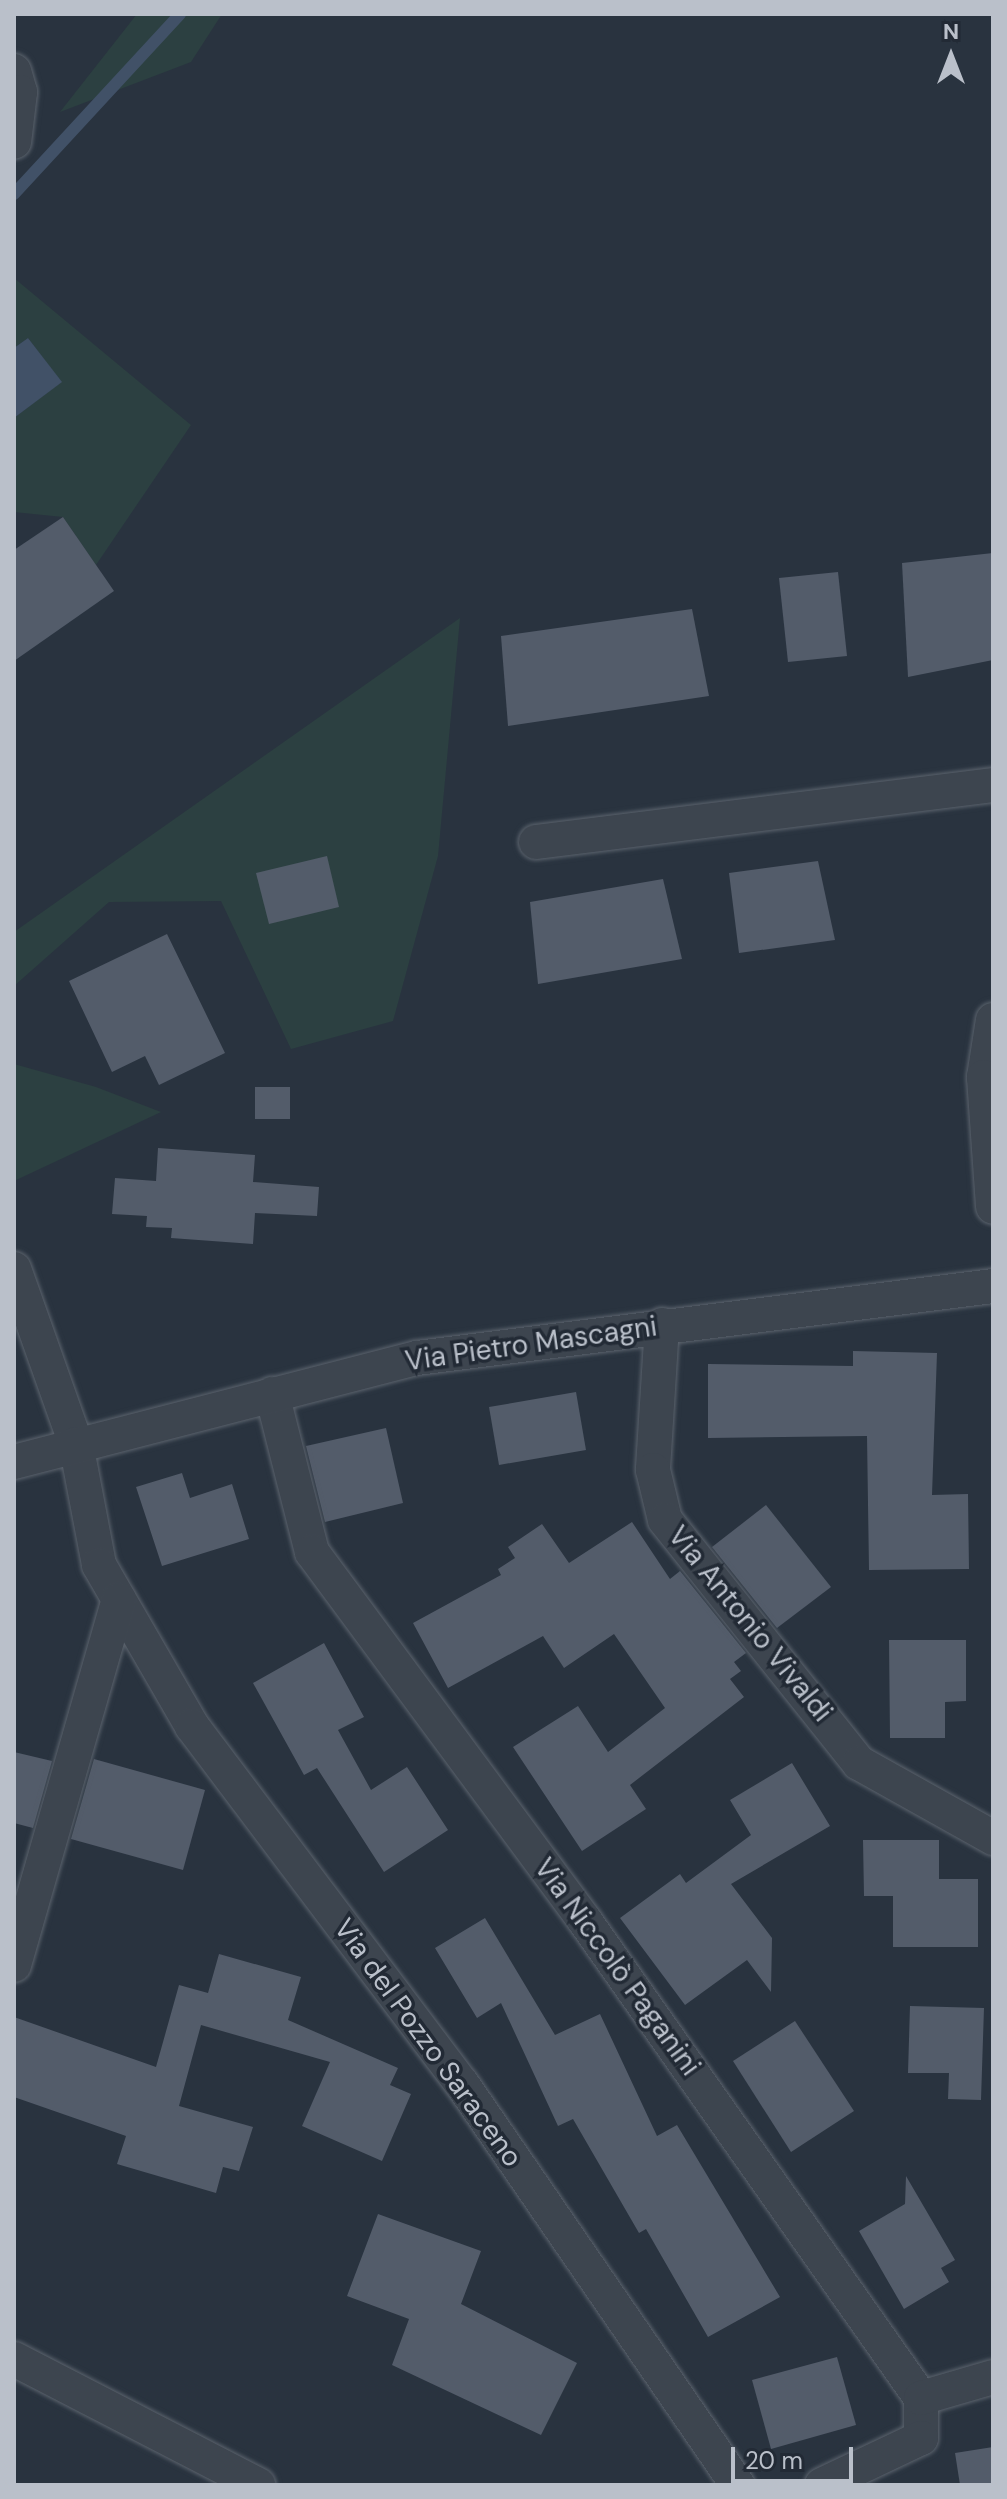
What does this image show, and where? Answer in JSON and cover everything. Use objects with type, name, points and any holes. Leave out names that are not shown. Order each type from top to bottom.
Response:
[{"type":"street","points":[[14,71],[20,92],[14,142]]},
{"type":"street","points":[[536,842],[993,785]]},
{"type":"street","points":[[993,1020],[984,1077],[993,1207]]},
{"type":"street","name":"Via del Pozzo Saraceno","points":[[14,1269],[76,1444],[99,1565],[192,1726],[462,2084],[738,2485]]},
{"type":"street","name":"Via Pietro Mascagni","points":[[14,1462],[417,1358],[993,1286]]},
{"type":"street","name":"Via Antonio Vivaldi","points":[[662,1325],[653,1470],[665,1520],[859,1763],[993,1838]]},
{"type":"street","name":"Via Niccolò Paganini","points":[[272,1394],[312,1552],[585,1921],[921,2398]]},
{"type":"street","points":[[14,1965],[119,1600]]},
{"type":"street","points":[[14,2359],[258,2485]]},
{"type":"street","points":[[822,2485],[921,2438],[921,2398],[993,2377]]},
{"type":"green space","points":[[137,14],[222,14],[191,62],[60,112]]},
{"type":"green space","points":[[14,278],[191,425],[96,565],[63,517],[14,512],[14,418],[61,382],[28,338],[14,348]]},
{"type":"green space","points":[[460,618],[438,856],[393,1021],[291,1049],[221,901],[109,902],[14,986],[14,932]]},
{"type":"green space","points":[[14,1064],[96,1087],[161,1112],[14,1181]]},
{"type":"water","points":[[28,338],[62,382],[14,418],[14,348]]},
{"type":"building","points":[[63,517],[114,591],[14,661],[14,550]]},
{"type":"building","points":[[993,553],[993,660],[908,677],[902,563]]},
{"type":"building","points":[[838,572],[847,656],[788,662],[779,578]]},
{"type":"building","points":[[692,609],[709,696],[508,726],[501,636]]},
{"type":"building","points":[[327,856],[339,907],[269,924],[256,873]]},
{"type":"building","points":[[818,861],[835,940],[739,953],[729,873]]},
{"type":"building","points":[[663,879],[682,959],[538,984],[530,902]]},
{"type":"building","points":[[167,934],[225,1053],[159,1085],[145,1056],[112,1072],[69,981]]},
{"type":"building","points":[[255,1087],[290,1087],[290,1119],[255,1119]]},
{"type":"building","points":[[158,1148],[255,1155],[253,1182],[319,1187],[317,1216],[255,1213],[253,1244],[171,1238],[172,1228],[146,1227],[147,1216],[112,1214],[115,1178],[156,1181]]},
{"type":"building","points":[[853,1351],[937,1353],[932,1495],[968,1494],[969,1569],[869,1570],[867,1436],[708,1438],[708,1364],[853,1366]]},
{"type":"building","points":[[576,1392],[586,1450],[499,1465],[489,1407]]},
{"type":"building","points":[[386,1428],[403,1503],[325,1522],[306,1446]]},
{"type":"building","points":[[182,1473],[190,1498],[232,1484],[249,1539],[162,1566],[136,1487]]},
{"type":"building","points":[[766,1505],[831,1587],[777,1628],[712,1547]]},
{"type":"building","points":[[632,1522],[670,1579],[680,1571],[746,1653],[734,1662],[741,1671],[730,1679],[744,1697],[630,1785],[646,1809],[582,1851],[513,1747],[578,1706],[608,1752],[665,1708],[614,1634],[564,1668],[543,1636],[448,1688],[413,1623],[501,1575],[498,1569],[515,1558],[508,1547],[542,1524],[569,1563]]},
{"type":"building","points":[[889,1640],[966,1640],[966,1701],[945,1702],[945,1738],[890,1738]]},
{"type":"building","points":[[324,1643],[364,1717],[338,1730],[371,1790],[407,1767],[448,1830],[384,1872],[317,1768],[304,1775],[253,1683]]},
{"type":"building","points":[[14,1752],[52,1761],[33,1828],[14,1823]]},
{"type":"building","points":[[94,1759],[205,1790],[183,1870],[71,1839]]},
{"type":"building","points":[[792,1763],[830,1826],[731,1884],[772,1938],[771,1992],[747,1960],[685,2005],[620,1918],[680,1874],[686,1883],[751,1835],[730,1800]]},
{"type":"building","points":[[863,1840],[939,1840],[939,1879],[978,1879],[978,1947],[893,1947],[893,1896],[864,1896]]},
{"type":"building","points":[[485,1918],[555,2035],[600,2014],[657,2136],[677,2125],[780,2297],[708,2337],[646,2229],[639,2233],[573,2119],[558,2126],[501,2003],[477,2018],[435,1948]]},
{"type":"building","points":[[219,1954],[301,1977],[288,2020],[398,2068],[390,2085],[411,2094],[382,2161],[302,2126],[330,2062],[201,2025],[179,2106],[253,2127],[239,2171],[223,2167],[216,2193],[117,2164],[126,2136],[14,2097],[14,2017],[156,2067],[179,1985],[208,1993]]},
{"type":"building","points":[[910,2006],[984,2008],[981,2100],[948,2099],[949,2073],[908,2073]]},
{"type":"building","points":[[795,2021],[854,2111],[791,2152],[733,2061]]},
{"type":"building","points":[[906,2176],[955,2260],[941,2268],[949,2282],[904,2309],[859,2231],[905,2204]]},
{"type":"building","points":[[378,2214],[481,2251],[461,2304],[577,2363],[541,2435],[392,2365],[409,2319],[347,2296]]},
{"type":"building","points":[[837,2357],[856,2425],[771,2449],[752,2380]]},
{"type":"building","points":[[993,2447],[993,2485],[960,2485],[955,2453]]},
{"type":"waterway","points":[[14,194],[180,14]]}]
